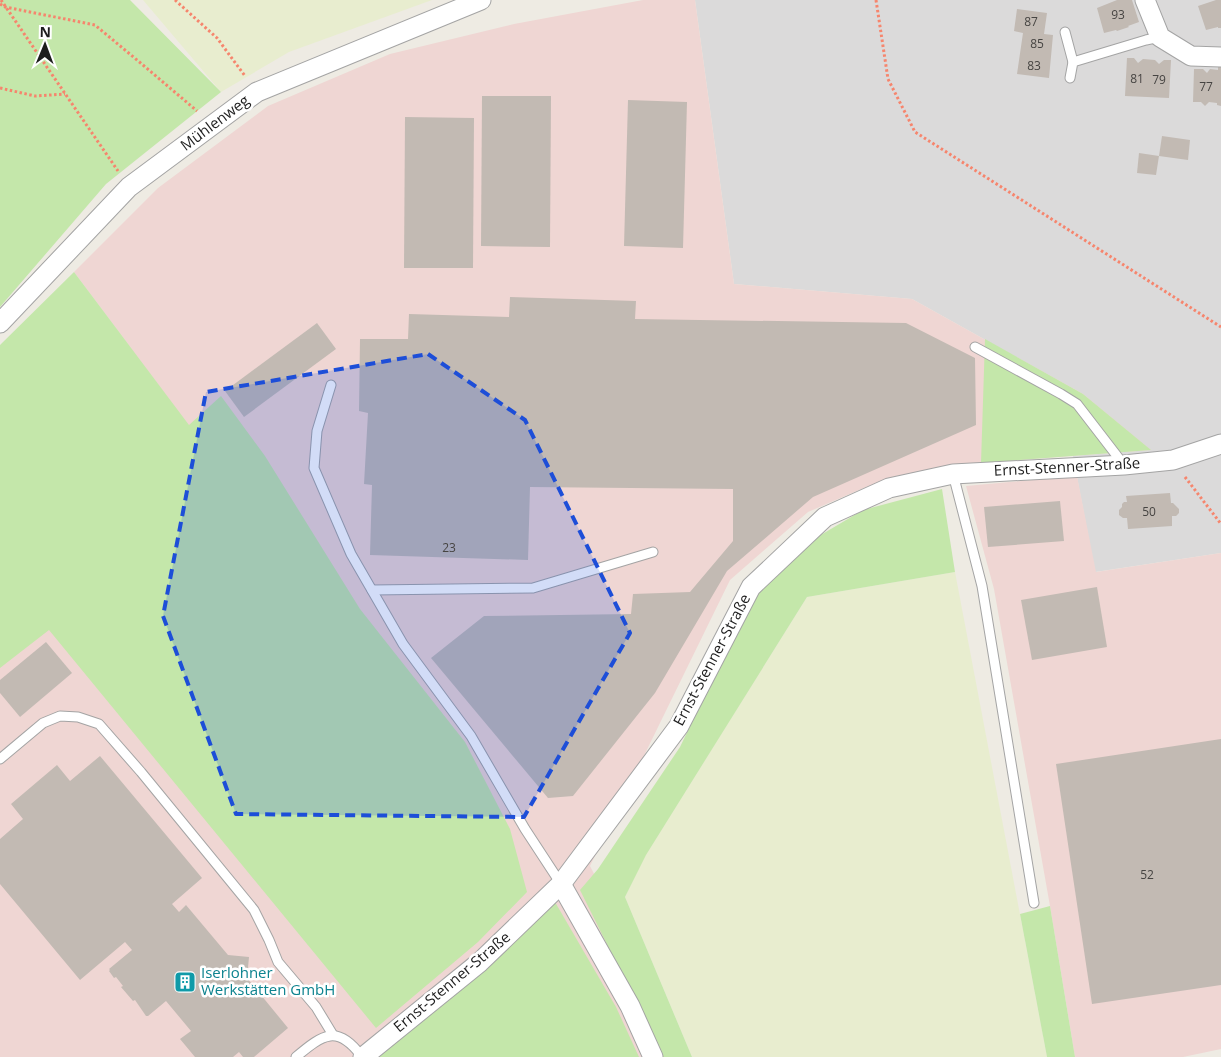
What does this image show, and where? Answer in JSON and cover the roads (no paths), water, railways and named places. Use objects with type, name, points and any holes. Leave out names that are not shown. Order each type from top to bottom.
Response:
[{"type":"street","name":"Mühlenweg","points":[[0,323],[129,187],[257,92],[481,0]]},
{"type":"street","points":[[1145,0],[1160,37],[1192,56],[1221,57]]},
{"type":"street","name":"Ernst-Stenner-Straße","points":[[362,1057],[480,962],[561,884],[679,726],[752,587],[825,517],[890,488],[953,474],[1124,465],[1173,460],[1221,444]]},
{"type":"street","points":[[561,884],[630,1006],[653,1057]]},
{"type":"lane","points":[[1064,32],[1073,62],[1070,78]]},
{"type":"lane","points":[[1073,62],[1160,37]]},
{"type":"lane","points":[[975,347],[1077,404],[1124,465]]},
{"type":"lane","points":[[331,385],[317,432],[314,468],[351,554],[403,644],[471,736],[525,829],[561,884]]},
{"type":"lane","points":[[953,474],[982,586],[1034,903]]},
{"type":"lane","points":[[372,590],[533,588],[653,552]]},
{"type":"lane","points":[[0,760],[43,723],[60,716],[78,717],[99,724],[141,772],[254,910],[278,962],[316,1007],[333,1035]]},
{"type":"lane","points":[[296,1057],[313,1042],[333,1035],[346,1039],[362,1057]]},
{"type":"place","name":"Iserlohner Werkstätten GmbH","points":[[185,982]]}]
